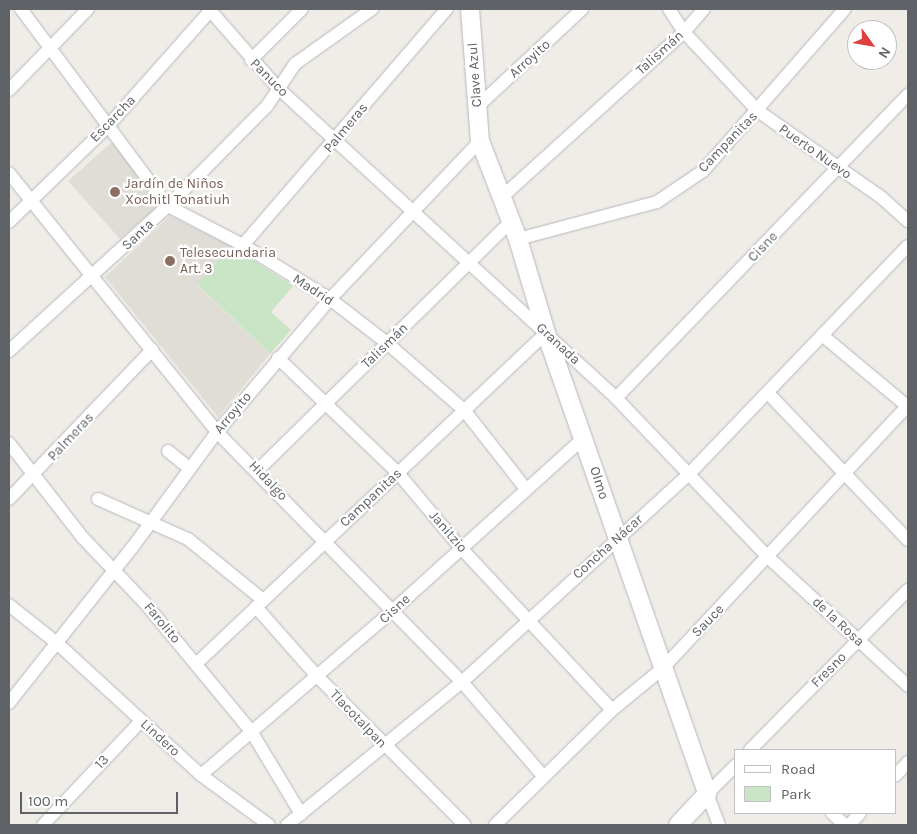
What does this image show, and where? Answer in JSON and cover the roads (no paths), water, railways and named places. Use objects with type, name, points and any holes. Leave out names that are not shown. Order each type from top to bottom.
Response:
[{"type":"main road","name":"Clave Azul","points":[[470,9],[480,141]]},
{"type":"main road","name":"Olmo","points":[[480,141],[518,239],[546,333],[707,794]]},
{"type":"main road","points":[[678,825],[707,794]]},
{"type":"street","name":"Madrid","points":[[21,9],[48,49],[168,206],[242,245],[330,299],[387,343],[464,410],[526,489]]},
{"type":"street","points":[[9,90],[88,9]]},
{"type":"street","points":[[251,60],[302,9]]},
{"type":"street","name":"Santa","points":[[9,351],[93,277],[168,206],[267,106],[294,64],[313,48],[372,9]]},
{"type":"street","name":"Arroyito","points":[[477,107],[582,9]]},
{"type":"street","name":"Puerto Nuevo","points":[[669,9],[684,32],[758,111],[881,197],[908,221]]},
{"type":"street","name":"Talismán","points":[[502,197],[684,32],[704,9]]},
{"type":"street","name":"Campanitas","points":[[518,239],[657,202],[703,171],[758,111],[845,9]]},
{"type":"street","name":"Panuco","points":[[209,10],[251,60],[336,142]]},
{"type":"street","name":"Escarcha","points":[[9,222],[108,126],[209,10]]},
{"type":"street","name":"Palmeras","points":[[242,245],[336,142],[443,10]]},
{"type":"street","name":"Cisne","points":[[616,398],[839,169],[908,95]]},
{"type":"street","name":"Arroyito","points":[[9,703],[58,644],[115,570],[216,432],[278,358],[410,213],[480,141]]},
{"type":"street","name":"Granada","points":[[336,142],[410,213],[470,263],[616,398],[769,558]]},
{"type":"street","name":"Hidalgo","points":[[9,173],[30,202],[93,277],[216,432],[258,470],[390,613],[462,682],[543,776]]},
{"type":"street","name":"Talismán","points":[[258,470],[511,222]]},
{"type":"street","name":"Concha Nácar","points":[[287,825],[385,747],[462,682],[689,474],[908,246]]},
{"type":"street","name":"Campanitas","points":[[196,664],[546,333]]},
{"type":"street","points":[[822,335],[908,405]]},
{"type":"street","name":"Palmeras","points":[[9,499],[36,475],[152,350]]},
{"type":"street","name":"Janitzio","points":[[278,358],[398,473],[461,548],[612,710]]},
{"type":"street","points":[[768,393],[908,540]]},
{"type":"street","name":"Sauce","points":[[495,825],[612,710],[663,668],[769,558],[908,405]]},
{"type":"street","name":"Cisne","points":[[201,775],[390,613],[584,438]]},
{"type":"street","name":"Farolito","points":[[9,442],[83,538],[115,570],[251,731],[301,814]]},
{"type":"street","points":[[168,451],[189,468]]},
{"type":"street","name":"Tlacotalpan","points":[[98,499],[188,539],[259,604],[316,675],[385,747],[465,825]]},
{"type":"street","name":"de la Rosa","points":[[769,558],[908,686]]},
{"type":"street","name":"Fresno","points":[[759,747],[908,590]]},
{"type":"street","name":"Lindero","points":[[9,605],[58,644],[201,775],[269,825]]},
{"type":"street","name":"13","points":[[43,825],[141,721]]},
{"type":"street","points":[[897,774],[908,762]]},
{"type":"street","points":[[707,794],[734,767]]},
{"type":"street","name":"Olmo","points":[[707,794],[719,825]]},
{"type":"street","points":[[833,814],[847,825],[859,814]]},
{"type":"place","name":"Jardín de Niños Xochitl Tonatiuh","points":[[115,192]]},
{"type":"place","name":"Telesecundaria Art. 3","points":[[170,261]]}]
